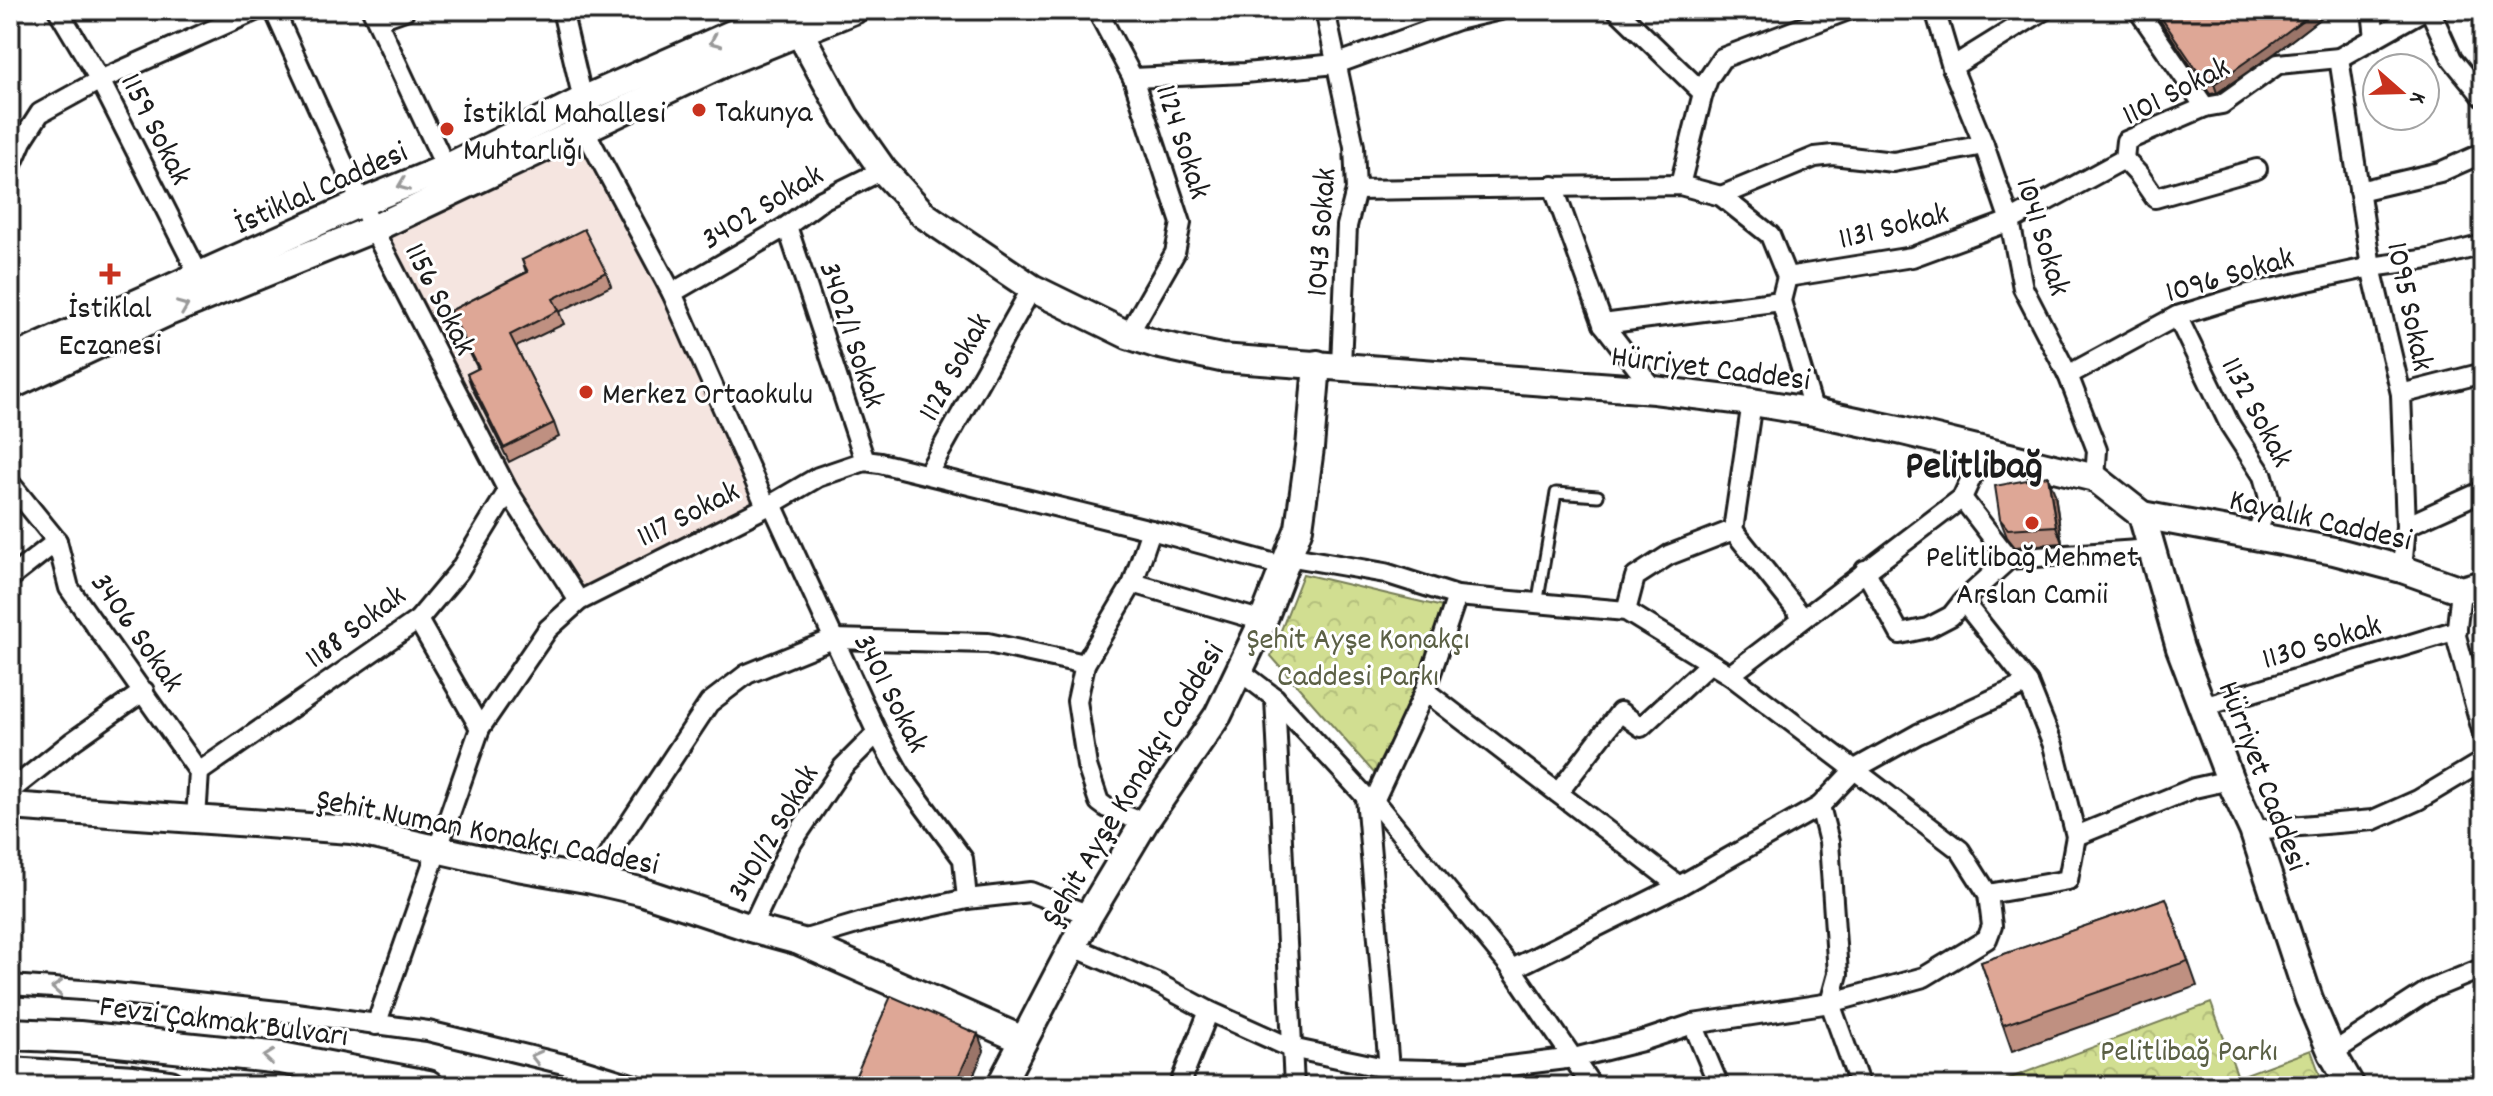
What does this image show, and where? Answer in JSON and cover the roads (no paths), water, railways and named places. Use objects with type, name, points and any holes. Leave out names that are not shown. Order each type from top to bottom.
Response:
[{"type":"main road","name":"Fevzi Çakmak Bulvarı","points":[[10,1034],[79,1037],[281,1058],[428,1086]]},
{"type":"main road","points":[[10,1073],[170,1086]]},
{"type":"street","name":"1159 Sokak","points":[[58,10],[100,80],[200,277]]},
{"type":"street","points":[[10,169],[22,141],[40,113],[100,80],[257,10]]},
{"type":"street","name":"1156 Sokak","points":[[274,10],[373,229],[508,491],[579,601]]},
{"type":"street","points":[[405,10],[374,15],[446,168]]},
{"type":"street","points":[[562,10],[583,100]]},
{"type":"street","name":"İstiklal Caddesi","points":[[10,360],[446,168],[583,100],[786,10]]},
{"type":"street","points":[[10,386],[166,313],[373,229],[726,62],[796,22],[854,10]]},
{"type":"street","name":"1124 Sokak","points":[[1097,10],[1133,78],[1181,223],[1175,253],[1128,335]]},
{"type":"street","name":"1043 Sokak","points":[[1325,10],[1354,146],[1356,190],[1347,226],[1329,365]]},
{"type":"street","points":[[1133,78],[1245,73],[1336,64],[1457,20],[1500,10]]},
{"type":"street","points":[[1617,10],[1703,93]]},
{"type":"street","points":[[1680,185],[1703,93],[1722,58],[1848,10]]},
{"type":"street","name":"1041 Sokak","points":[[1935,10],[1952,67],[1984,145],[2010,221],[2023,288],[2068,375],[2097,450],[2095,478]]},
{"type":"street","points":[[1952,67],[2044,10]]},
{"type":"street","points":[[2138,10],[2205,107]]},
{"type":"street","points":[[2372,10],[2375,38]]},
{"type":"street","points":[[2339,58],[2427,10],[2452,59],[2483,97]]},
{"type":"street","name":"Hürriyet Caddesi","points":[[796,22],[845,116],[883,170],[924,215],[1032,288],[1128,335],[1221,358],[1654,390],[1752,402],[1814,412],[2095,478],[2142,515],[2180,648],[2230,780],[2253,830],[2309,999],[2332,1053],[2351,1086]]},
{"type":"street","name":"1101 Sokak","points":[[2010,221],[2124,159],[2126,141],[2205,107],[2222,104],[2278,64],[2339,58]]},
{"type":"street","name":"1095 Sokak","points":[[2339,58],[2371,267],[2401,394],[2406,526],[2402,569]]},
{"type":"street","name":"3401 Sokak","points":[[584,129],[672,293],[877,733],[900,774],[963,859],[967,899]]},
{"type":"street","points":[[1721,196],[1815,157],[1833,155],[1893,162],[1984,145]]},
{"type":"street","points":[[2359,191],[2440,172],[2483,153]]},
{"type":"street","points":[[2124,159],[2155,198],[2257,169]]},
{"type":"street","name":"3402 Sokak","points":[[672,293],[787,226],[822,200],[883,170]]},
{"type":"street","points":[[1356,190],[1680,185],[1721,196],[1770,235],[1787,277],[1781,301],[1814,412]]},
{"type":"street","points":[[1553,186],[1603,324],[1654,390]]},
{"type":"street","name":"1131 Sokak","points":[[1787,277],[1912,257],[2010,221]]},
{"type":"street","name":"3402/1 Sokak","points":[[787,226],[865,461]]},
{"type":"street","name":"1096 Sokak","points":[[2068,375],[2177,316],[2248,294],[2371,267],[2429,259],[2483,245]]},
{"type":"street","name":"1128 Sokak","points":[[928,473],[1032,288]]},
{"type":"street","points":[[1603,324],[1781,301]]},
{"type":"street","name":"1132 Sokak","points":[[2177,316],[2230,425],[2263,476],[2269,498],[2256,536]]},
{"type":"street","name":"Şehit Ayşe Konakçı Caddesi","points":[[1000,1086],[1089,915],[1144,823],[1218,715],[1241,672],[1299,528],[1310,448],[1329,365]]},
{"type":"street","points":[[2401,394],[2483,373]]},
{"type":"street","points":[[1752,402],[1733,530],[1803,618]]},
{"type":"street","points":[[1730,675],[1962,498],[1984,450]]},
{"type":"street","name":"1117 Sokak","points":[[376,1025],[480,728],[548,629],[579,601],[818,477],[865,461],[928,473],[1285,561],[1385,573],[1457,596],[1626,611]]},
{"type":"street","name":"3406 Sokak","points":[[10,483],[57,541],[69,588],[199,772]]},
{"type":"street","name":"1188 Sokak","points":[[199,772],[418,620],[459,571],[508,491]]},
{"type":"street","points":[[2406,526],[2483,491]]},
{"type":"street","points":[[1962,498],[2009,559]]},
{"type":"street","name":"Kayalık Caddesi","points":[[2142,515],[2334,551],[2472,587]]},
{"type":"street","points":[[1144,823],[1099,802],[1093,789],[1077,701],[1085,664],[1133,583],[1151,530]]},
{"type":"street","points":[[1072,946],[1291,1048],[1418,1078],[1574,1058],[1693,1024],[1830,1003],[1924,977],[1987,939],[1992,926],[1988,894],[1960,850],[1730,675],[1626,611],[1635,577],[1669,555],[1733,530]]},
{"type":"street","points":[[10,578],[57,541]]},
{"type":"street","points":[[1865,570],[1900,634],[1928,628],[1951,616],[2009,559],[2152,549]]},
{"type":"street","points":[[1133,583],[1263,621]]},
{"type":"street","points":[[2472,587],[2456,636],[2483,734]]},
{"type":"street","points":[[1389,1069],[1370,799],[1425,691],[1457,596]]},
{"type":"street","points":[[1963,601],[2028,683],[2053,745],[2076,836],[2068,880],[1988,894]]},
{"type":"street","points":[[418,620],[480,728]]},
{"type":"street","name":"1130 Sokak","points":[[2203,707],[2457,630]]},
{"type":"street","points":[[592,880],[709,703],[747,674],[833,639],[988,643],[1085,664]]},
{"type":"street","points":[[1558,793],[1620,712],[1641,727],[1710,663]]},
{"type":"street","points":[[1241,672],[1275,698],[1370,799],[1512,969],[1592,1086]]},
{"type":"street","points":[[1512,969],[1679,886],[1820,806],[1855,769],[1918,734],[2028,683]]},
{"type":"street","points":[[10,791],[144,691]]},
{"type":"street","points":[[1425,691],[1679,886]]},
{"type":"street","points":[[1275,698],[1294,1086]]},
{"type":"street","name":"3401/2 Sokak","points":[[751,928],[791,844],[843,767],[877,733]]},
{"type":"street","points":[[2253,830],[2373,820],[2418,800],[2483,761]]},
{"type":"street","points":[[196,819],[199,772]]},
{"type":"street","points":[[2076,836],[2194,788],[2230,780]]},
{"type":"street","name":"Şehit Numan Konakçı Caddesi","points":[[10,806],[351,830],[640,891],[799,941],[1023,1040]]},
{"type":"street","points":[[1820,806],[1829,842],[1838,974],[1830,1003],[1860,1086]]},
{"type":"street","points":[[799,941],[863,922],[967,899],[1030,892],[1089,915]]},
{"type":"street","points":[[2332,1053],[2429,990],[2483,968]]},
{"type":"street","points":[[10,985],[296,1013],[428,1031],[580,1068],[638,1086]]},
{"type":"street","points":[[1179,1086],[1209,1011]]},
{"type":"street","points":[[1693,1024],[1719,1086]]},
{"type":"lane","points":[[1537,605],[1556,493],[1598,496]]},
{"type":"place","name":"Takunya","points":[[699,110]]},
{"type":"place","name":"İstiklal Mahallesi Muhtarlığı","points":[[447,129]]},
{"type":"place","name":"İstiklal Eczanesi","points":[[110,274]]},
{"type":"place","name":"Merkez Ortaokulu","points":[[586,392]]},
{"type":"place","name":"Pelitlibağ Mehmet Arslan Camii","points":[[2032,523]]},
{"type":"district","name":"Pelitlibağ","points":[[1974,463]]},
{"type":"park label","name":"Şehit Ayşe Konakçı Caddesi Parkı","points":[[1358,656]]},
{"type":"park label","name":"Pelitlibağ Parkı","points":[[2189,1049]]}]
